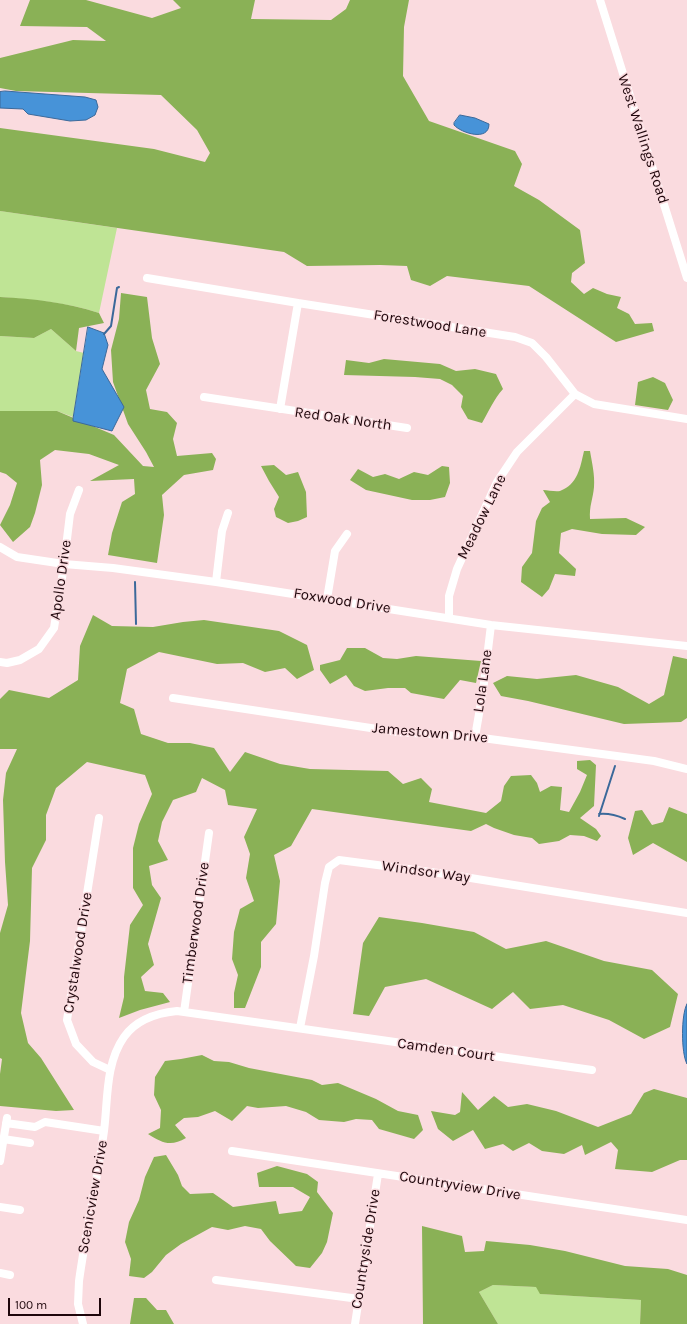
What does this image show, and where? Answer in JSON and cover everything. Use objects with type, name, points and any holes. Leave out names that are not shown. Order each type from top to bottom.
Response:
[{"type":"street","name":"West Wallings Road","points":[[600,0],[687,278]]},
{"type":"street","name":"Forestwood Lane","points":[[147,278],[521,339],[532,342],[574,394],[594,404],[687,419]]},
{"type":"street","points":[[280,409],[298,303]]},
{"type":"street","name":"Meadow Lane","points":[[449,618],[449,596],[457,569],[497,482],[518,452],[574,394]]},
{"type":"street","name":"Red Oak North","points":[[204,397],[407,428]]},
{"type":"street","name":"Apollo Drive","points":[[0,662],[7,663],[20,660],[39,649],[54,628],[70,514],[79,490]]},
{"type":"street","points":[[216,582],[222,531],[228,513]]},
{"type":"street","points":[[327,599],[335,551],[347,534]]},
{"type":"street","name":"Foxwood Drive","points":[[0,547],[17,557],[64,564],[113,568],[216,582],[491,625],[687,646]]},
{"type":"street","name":"Lola Lane","points":[[475,736],[491,625]]},
{"type":"street","name":"Jamestown Drive","points":[[173,698],[397,732],[475,736],[654,761],[687,769]]},
{"type":"street","name":"Crystalwood Drive","points":[[99,818],[67,1020],[76,1044],[93,1062],[110,1070]]},
{"type":"street","name":"Timberwood Drive","points":[[184,1012],[209,833]]},
{"type":"street","name":"Windsor Way","points":[[300,1028],[314,956],[325,882],[329,867],[338,860],[446,874],[687,913]]},
{"type":"street","name":"Scenicview Drive","points":[[83,1324],[78,1304],[79,1281],[104,1131],[110,1070],[124,1036],[138,1023],[162,1013],[177,1011],[184,1012]]},
{"type":"street","name":"Camden Court","points":[[184,1012],[592,1070]]},
{"type":"street","points":[[0,1161],[6,1120],[35,1127],[45,1122],[104,1131]]},
{"type":"street","points":[[3,1139],[30,1143]]},
{"type":"street","name":"Countryview Drive","points":[[232,1151],[687,1220]]},
{"type":"street","name":"Countryside Drive","points":[[355,1324],[378,1174]]},
{"type":"street","points":[[0,1206],[20,1210]]},
{"type":"street","points":[[0,1273],[10,1275]]},
{"type":"street","points":[[216,1280],[359,1300]]},
{"type":"green space","points":[[30,0],[86,0],[152,18],[181,8],[173,0],[255,0],[251,19],[331,20],[346,9],[350,0],[409,0],[404,27],[403,76],[429,121],[515,151],[522,164],[514,186],[539,200],[580,230],[585,263],[572,273],[571,282],[584,294],[593,288],[607,294],[621,297],[617,308],[629,314],[635,324],[652,323],[654,331],[616,342],[529,286],[447,276],[430,286],[411,280],[407,266],[307,266],[284,252],[0,211],[0,128],[154,149],[205,162],[210,153],[197,130],[161,95],[16,91],[0,88],[0,58],[73,40],[106,41],[87,27],[20,26]]},
{"type":"green space","points":[[0,211],[117,228],[99,313],[87,309],[38,300],[0,297]]},
{"type":"green space","points":[[121,293],[147,297],[152,338],[160,364],[146,390],[150,409],[167,412],[177,423],[173,439],[177,456],[212,453],[216,459],[213,470],[184,475],[162,495],[164,515],[157,563],[108,555],[112,533],[122,502],[135,494],[134,479],[90,481],[119,465],[89,454],[55,450],[40,460],[42,485],[30,527],[13,542],[0,525],[10,505],[17,483],[6,474],[0,472],[0,411],[57,411],[114,435],[143,466],[154,467],[128,424],[113,382],[111,350],[119,319]]},
{"type":"green space","points":[[0,297],[38,300],[87,309],[99,313],[104,323],[79,328],[76,351],[51,329],[34,338],[0,336]]},
{"type":"green space","points":[[51,329],[76,351],[84,353],[73,417],[57,411],[0,411],[0,336],[34,338]]},
{"type":"green space","points":[[384,359],[440,364],[456,371],[475,369],[496,374],[503,389],[494,401],[482,423],[468,419],[461,407],[463,396],[452,385],[440,379],[344,375],[346,360],[369,363]]},
{"type":"green space","points":[[653,377],[665,383],[673,400],[668,410],[635,405],[638,382]]},
{"type":"green space","points":[[584,451],[590,451],[594,474],[590,519],[626,518],[645,527],[636,535],[602,534],[572,529],[561,533],[559,553],[576,569],[575,576],[555,574],[549,589],[542,597],[521,582],[522,567],[532,553],[536,521],[542,508],[550,502],[543,490],[560,491],[571,484],[577,475]]},
{"type":"green space","points":[[274,465],[286,475],[298,472],[306,492],[307,517],[288,523],[276,517],[274,509],[279,497],[261,466]]},
{"type":"green space","points":[[442,466],[449,467],[450,483],[445,497],[430,500],[412,500],[366,490],[350,480],[358,469],[373,477],[385,474],[399,479],[414,472],[428,475]]},
{"type":"green space","points":[[93,615],[112,626],[153,627],[204,620],[279,631],[307,645],[314,670],[297,679],[285,668],[265,672],[243,663],[217,664],[159,652],[127,669],[120,703],[134,709],[141,734],[168,743],[190,743],[214,748],[230,772],[245,752],[280,764],[310,769],[388,771],[403,784],[421,778],[432,789],[429,802],[486,813],[501,801],[504,786],[511,776],[531,775],[537,783],[540,792],[551,786],[562,787],[560,810],[569,812],[587,775],[577,769],[577,761],[590,760],[596,765],[594,806],[580,818],[596,829],[601,836],[597,841],[584,836],[570,835],[559,841],[539,844],[532,838],[514,835],[486,824],[471,831],[312,809],[291,846],[274,855],[280,881],[276,924],[261,942],[261,967],[245,1008],[234,1008],[234,993],[238,975],[232,959],[234,932],[240,909],[254,901],[246,878],[250,854],[244,837],[257,809],[228,805],[225,790],[202,778],[196,792],[173,800],[162,822],[158,841],[168,860],[149,866],[152,885],[161,898],[148,944],[154,965],[141,977],[145,991],[163,993],[170,1002],[140,1010],[119,1018],[124,997],[124,977],[130,925],[143,905],[133,888],[133,848],[139,824],[152,794],[145,775],[87,762],[56,788],[46,815],[46,840],[32,868],[30,941],[21,1013],[28,1043],[41,1058],[74,1110],[56,1111],[0,1106],[0,1074],[2,1059],[0,1058],[0,933],[8,905],[3,800],[6,773],[17,749],[0,749],[0,699],[9,690],[49,698],[78,680],[80,646]]},
{"type":"green space","points":[[347,648],[365,648],[383,658],[397,659],[416,656],[481,661],[476,683],[460,680],[444,699],[411,693],[405,688],[388,688],[365,691],[354,686],[346,675],[330,684],[320,670],[320,665],[340,660]]},
{"type":"green space","points":[[673,656],[687,659],[687,718],[681,722],[624,724],[501,696],[493,683],[507,676],[537,679],[576,675],[618,687],[649,704],[664,695]]},
{"type":"green space","points":[[669,807],[687,814],[687,862],[653,843],[633,855],[628,838],[635,811],[642,810],[652,825],[663,822]]},
{"type":"green space","points":[[379,917],[474,932],[506,949],[546,941],[604,961],[652,970],[678,994],[670,1027],[644,1039],[609,1020],[563,1005],[530,1009],[513,992],[492,1009],[426,979],[385,987],[369,1016],[353,1014],[363,943]]},
{"type":"green space","points":[[202,1055],[214,1061],[229,1062],[249,1068],[312,1080],[322,1085],[338,1083],[376,1099],[398,1111],[418,1115],[423,1130],[414,1139],[379,1129],[372,1120],[356,1119],[344,1122],[319,1120],[306,1112],[286,1106],[258,1108],[247,1106],[232,1121],[215,1111],[198,1117],[184,1118],[175,1125],[186,1138],[181,1141],[171,1143],[162,1142],[148,1134],[160,1128],[161,1110],[154,1095],[155,1077],[165,1061]]},
{"type":"green space","points":[[654,1089],[687,1098],[687,1160],[680,1160],[652,1172],[615,1169],[618,1150],[611,1142],[585,1155],[582,1145],[564,1154],[542,1151],[529,1143],[513,1151],[503,1144],[485,1149],[473,1130],[453,1141],[438,1129],[431,1111],[455,1115],[460,1112],[462,1092],[478,1110],[494,1096],[508,1107],[527,1104],[556,1111],[598,1127],[631,1114],[644,1093]]},
{"type":"green space","points":[[166,1155],[178,1175],[182,1186],[190,1194],[213,1193],[233,1207],[276,1201],[279,1214],[302,1211],[310,1197],[293,1187],[259,1187],[257,1173],[277,1166],[307,1174],[318,1182],[317,1192],[333,1213],[327,1242],[322,1253],[310,1268],[296,1266],[270,1241],[261,1229],[245,1226],[228,1230],[212,1227],[181,1244],[166,1255],[152,1272],[144,1278],[129,1276],[131,1259],[125,1242],[129,1222],[139,1200],[145,1177],[154,1157]]},
{"type":"green space","points":[[422,1226],[462,1236],[465,1252],[484,1251],[486,1241],[530,1245],[565,1251],[625,1266],[668,1269],[687,1275],[687,1324],[640,1324],[641,1300],[540,1294],[536,1287],[493,1285],[479,1292],[498,1324],[423,1324]]},
{"type":"green space","points":[[493,1285],[537,1287],[541,1294],[641,1300],[640,1324],[498,1324],[479,1292]]},
{"type":"green space","points":[[134,1298],[146,1298],[157,1310],[166,1310],[174,1324],[130,1324]]},
{"type":"water","points":[[5,91],[85,97],[96,100],[98,107],[95,115],[86,120],[70,121],[28,114],[23,109],[0,108],[0,92]]},
{"type":"water","points":[[460,115],[475,118],[489,124],[488,130],[485,133],[480,134],[462,131],[454,125]]},
{"type":"water","points":[[88,327],[104,333],[108,345],[102,369],[124,407],[112,431],[73,421]]},
{"type":"water","points":[[687,1004],[687,1064],[682,1034]]},
{"type":"waterway","points":[[104,334],[111,326],[117,288],[119,287]]},
{"type":"waterway","points":[[135,582],[136,624]]},
{"type":"waterway","points":[[599,816],[615,766]]},
{"type":"waterway","points":[[599,814],[619,816],[625,819]]}]
